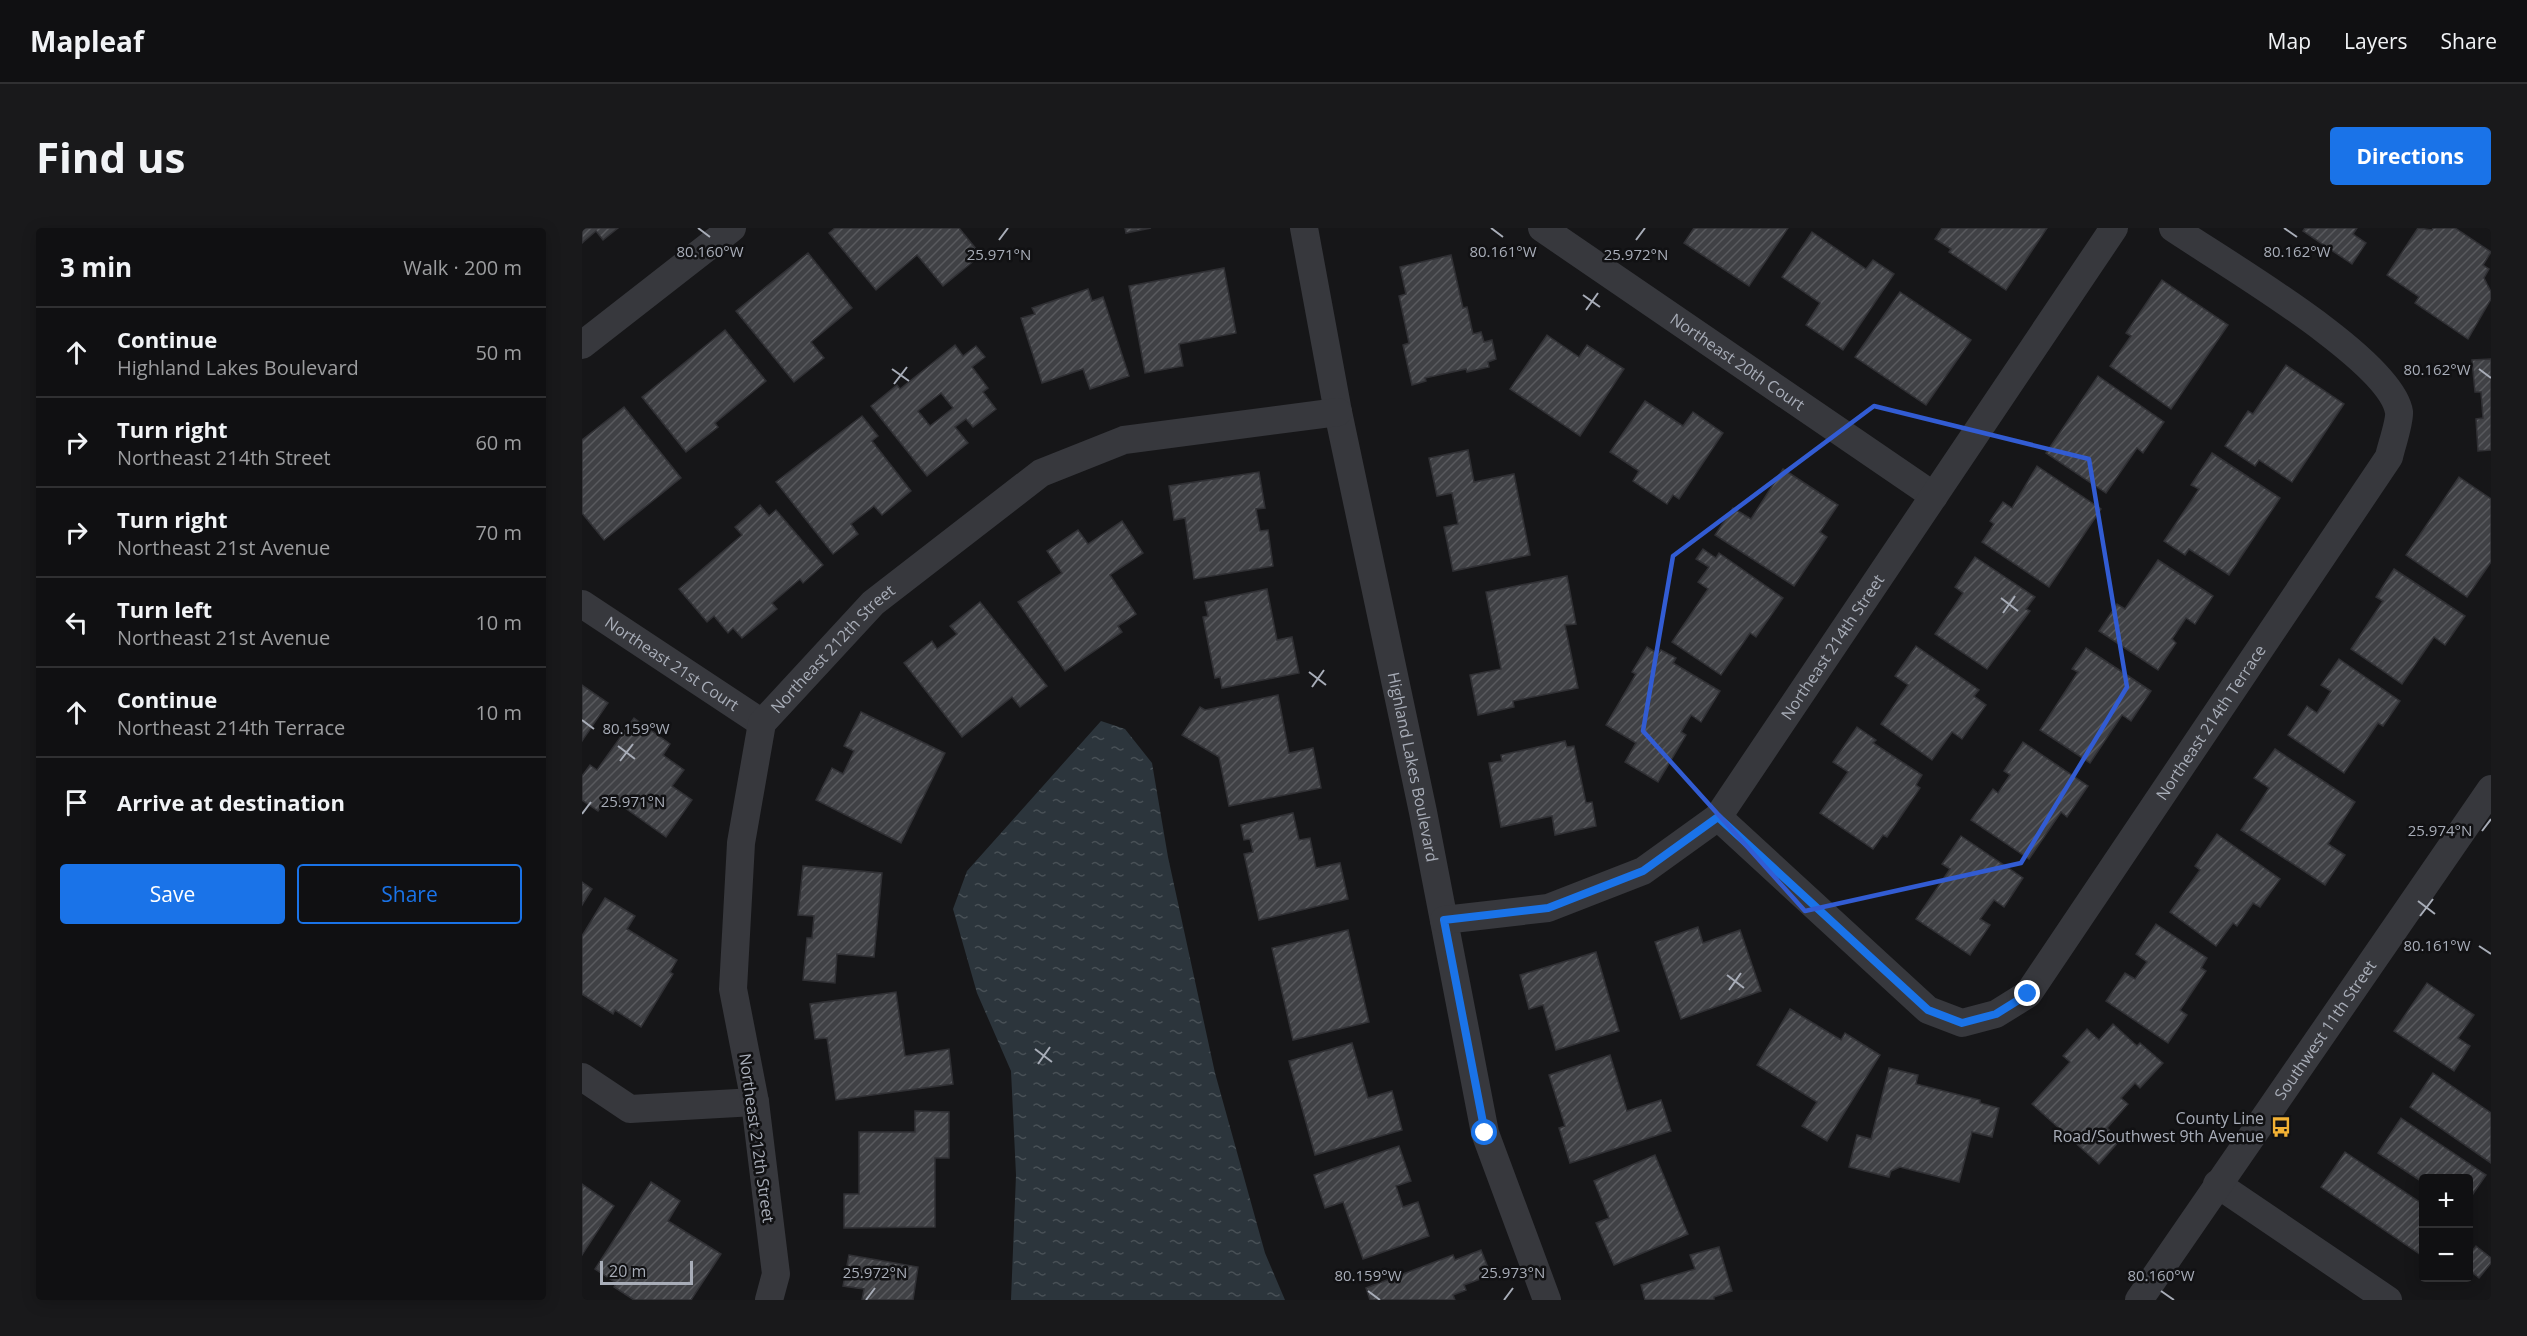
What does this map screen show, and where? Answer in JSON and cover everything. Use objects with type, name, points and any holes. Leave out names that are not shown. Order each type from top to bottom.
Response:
[{"type":"street","points":[[582,345],[732,228]]},
{"type":"street","name":"Highland Lakes Boulevard","points":[[1304,228],[1338,412],[1444,920],[1485,1133],[1547,1300]]},
{"type":"street","name":"Northeast 20th Court","points":[[1542,228],[1934,495]]},
{"type":"street","name":"Northeast 214th Street","points":[[1444,920],[1548,908],[1643,871],[1718,817],[2114,228]]},
{"type":"street","name":"Northeast 214th Terrace","points":[[1718,817],[1928,1010],[1962,1023],[1996,1014],[2028,994],[2389,457],[2399,413],[2385,383],[2339,339],[2173,228]]},
{"type":"street","name":"Northeast 212th Street","points":[[769,1300],[776,1274],[755,1102],[733,989],[741,843],[762,723],[873,603],[1041,473],[1124,440],[1338,412]]},
{"type":"street","name":"Northeast 21st Court","points":[[582,604],[762,723]]},
{"type":"street","name":"Southwest 11th Street","points":[[2139,1300],[2491,789]]},
{"type":"street","points":[[582,1077],[630,1108],[755,1102]]},
{"type":"street","points":[[2217,1184],[2388,1300]]},
{"type":"highlighted area","points":[[1874,406],[2089,459],[2127,687],[2021,863],[1805,911],[1643,731],[1673,556]]},
{"type":"water","points":[[1101,721],[1125,729],[1152,763],[1168,857],[1215,1073],[1265,1253],[1285,1300],[1011,1300],[1016,1175],[1011,1071],[977,993],[953,909],[967,871]]},
{"type":"building","points":[[582,228],[618,228],[603,240],[596,231],[582,243]]},
{"type":"building","points":[[835,228],[959,228],[981,255],[943,286],[917,255],[876,290],[829,233]]},
{"type":"building","points":[[1125,228],[1151,228],[1126,233]]},
{"type":"building","points":[[1694,228],[1788,228],[1749,286],[1684,243]]},
{"type":"building","points":[[1942,228],[2047,228],[2006,290],[1949,252],[1951,249],[1935,239]]},
{"type":"building","points":[[2305,228],[2357,228],[2353,234],[2366,243],[2352,264],[2303,231]]},
{"type":"building","points":[[2418,228],[2432,230],[2433,228],[2455,228],[2491,252],[2483,265],[2489,269],[2484,278],[2491,292],[2491,299],[2468,339],[2415,303],[2419,297],[2387,275]]},
{"type":"building","points":[[1812,232],[1866,269],[1873,260],[1894,274],[1843,350],[1806,325],[1820,303],[1782,277]]},
{"type":"building","points":[[808,253],[852,308],[811,342],[824,358],[794,382],[736,311]]},
{"type":"building","points":[[1451,255],[1463,308],[1467,307],[1473,334],[1481,332],[1484,342],[1492,340],[1496,359],[1488,362],[1489,367],[1467,372],[1466,369],[1425,378],[1426,381],[1412,385],[1403,345],[1409,343],[1399,296],[1406,294],[1400,267]]},
{"type":"building","points":[[1224,268],[1236,333],[1179,344],[1183,366],[1145,373],[1129,286]]},
{"type":"building","points":[[2162,280],[2228,325],[2171,409],[2110,366],[2131,336],[2126,333]]},
{"type":"building","points":[[1088,289],[1092,301],[1103,297],[1129,376],[1090,389],[1083,369],[1042,383],[1021,318],[1035,314],[1032,308]]},
{"type":"building","points":[[1900,292],[1971,340],[1926,405],[1855,357]]},
{"type":"building","points":[[725,330],[766,381],[715,423],[718,427],[686,452],[642,397]]},
{"type":"building","points":[[1547,335],[1579,357],[1587,345],[1624,369],[1580,436],[1510,389]]},
{"type":"building","points":[[955,345],[963,356],[976,346],[985,357],[972,367],[988,388],[983,392],[996,409],[973,427],[966,419],[955,427],[968,443],[927,476],[871,406],[897,385],[900,389]],"holes":[[[941,393],[953,408],[930,426],[918,411]]]},
{"type":"building","points":[[2491,359],[2491,450],[2478,451],[2476,419],[2483,418],[2481,392],[2475,392],[2472,360]]},
{"type":"building","points":[[2286,365],[2344,404],[2292,482],[2259,460],[2255,466],[2225,446],[2248,411],[2253,414]]},
{"type":"building","points":[[2098,376],[2164,422],[2143,453],[2137,448],[2106,493],[2046,453]]},
{"type":"building","points":[[1645,401],[1683,426],[1693,412],[1723,433],[1679,499],[1673,495],[1667,504],[1633,481],[1639,471],[1610,452]]},
{"type":"building","points":[[624,407],[681,478],[604,540],[582,513],[582,440]]},
{"type":"building","points":[[862,416],[878,436],[872,441],[911,491],[882,515],[874,506],[851,524],[858,534],[833,554],[776,482]]},
{"type":"building","points":[[1468,450],[1474,482],[1514,474],[1530,555],[1453,571],[1444,527],[1458,524],[1452,493],[1437,496],[1429,458]]},
{"type":"building","points":[[2212,453],[2280,498],[2229,575],[2189,549],[2185,555],[2164,541],[2199,489],[2191,485]]},
{"type":"building","points":[[2037,466],[2101,509],[2049,587],[1982,542],[1994,524],[1990,521],[2003,502],[2012,508]]},
{"type":"building","points":[[1783,469],[1838,505],[1820,532],[1827,537],[1794,586],[1715,535],[1733,508],[1751,519]]},
{"type":"building","points":[[1259,472],[1265,508],[1256,509],[1260,531],[1268,530],[1273,566],[1194,579],[1185,518],[1174,520],[1169,486]]},
{"type":"building","points":[[2459,477],[2491,499],[2491,562],[2467,597],[2406,555]]},
{"type":"building","points":[[760,505],[769,516],[776,510],[823,565],[803,583],[800,579],[772,603],[777,609],[742,638],[733,628],[728,633],[714,616],[707,622],[679,589],[742,535],[735,527]]},
{"type":"building","points":[[1122,521],[1143,553],[1110,575],[1136,614],[1118,626],[1122,632],[1065,671],[1018,602],[1062,573],[1047,551],[1078,530],[1088,544]]},
{"type":"building","points":[[1703,549],[1716,558],[1719,553],[1783,598],[1756,637],[1750,633],[1721,675],[1672,642],[1708,589],[1698,582],[1709,567],[1696,559]]},
{"type":"building","points":[[1975,557],[2035,597],[2026,609],[2030,611],[1987,669],[1935,634],[1963,593],[1955,587]]},
{"type":"building","points":[[2158,560],[2213,596],[2195,624],[2186,618],[2172,639],[2176,643],[2158,670],[2099,631],[2117,604],[2125,609]]},
{"type":"building","points":[[2394,569],[2465,616],[2445,645],[2434,637],[2402,684],[2351,649],[2383,601],[2376,597]]},
{"type":"building","points":[[1567,576],[1576,624],[1565,625],[1578,688],[1513,701],[1514,707],[1478,715],[1470,675],[1501,669],[1486,592]]},
{"type":"building","points":[[1267,589],[1277,640],[1292,637],[1299,673],[1222,688],[1220,677],[1215,678],[1203,617],[1208,616],[1205,602]]},
{"type":"building","points":[[980,602],[1047,686],[1020,707],[1012,697],[962,737],[904,663],[932,641],[937,649],[957,634],[950,626]]},
{"type":"building","points":[[1916,646],[1979,690],[1974,696],[1986,705],[1962,739],[1952,732],[1932,760],[1881,724],[1908,685],[1895,676]]},
{"type":"building","points":[[1647,647],[1658,654],[1661,650],[1676,658],[1673,663],[1720,691],[1701,722],[1691,715],[1681,732],[1686,735],[1658,782],[1625,762],[1636,743],[1606,725],[1636,674],[1632,672]]},
{"type":"building","points":[[2086,648],[2151,691],[2131,721],[2122,715],[2090,763],[2040,730],[2078,672],[2072,669]]},
{"type":"building","points":[[2339,659],[2400,701],[2383,726],[2378,723],[2344,773],[2288,735],[2307,706],[2317,713],[2331,691],[2321,685]]},
{"type":"building","points":[[582,685],[608,703],[582,741]]},
{"type":"building","points":[[1278,695],[1289,753],[1313,748],[1321,788],[1229,806],[1219,757],[1182,735],[1200,707],[1205,710]]},
{"type":"building","points":[[861,712],[945,753],[901,843],[816,800],[832,768],[843,774],[854,751],[844,746]]},
{"type":"building","points":[[634,718],[670,744],[663,755],[684,770],[672,786],[692,800],[666,837],[608,796],[598,811],[582,800],[582,776],[590,765],[597,770]]},
{"type":"building","points":[[1857,727],[1876,740],[1873,743],[1922,775],[1916,785],[1920,788],[1887,837],[1883,835],[1873,849],[1820,813],[1848,772],[1833,762]]},
{"type":"building","points":[[1565,741],[1567,747],[1574,746],[1586,803],[1592,802],[1596,826],[1555,835],[1552,816],[1501,827],[1489,763],[1502,761],[1501,755]]},
{"type":"building","points":[[2023,742],[2088,786],[2067,817],[2061,812],[2029,859],[1971,820],[1993,789],[1998,793],[2010,775],[2004,771]]},
{"type":"building","points":[[2275,749],[2355,802],[2328,844],[2345,855],[2325,885],[2241,830],[2269,788],[2254,778]]},
{"type":"building","points":[[1293,813],[1299,840],[1310,838],[1316,868],[1340,863],[1348,899],[1259,920],[1244,854],[1253,852],[1250,839],[1244,840],[1241,825]]},
{"type":"building","points":[[2217,834],[2280,879],[2260,907],[2253,903],[2237,926],[2233,923],[2216,946],[2170,912],[2200,870],[2195,866]]},
{"type":"building","points":[[1961,836],[2023,878],[2004,907],[1994,900],[1980,919],[1990,925],[1970,955],[1916,919],[1950,869],[1942,864]]},
{"type":"building","points":[[803,866],[882,873],[874,957],[837,954],[835,983],[803,980],[807,938],[812,938],[814,916],[798,915]]},
{"type":"building","points":[[582,882],[592,889],[582,905]]},
{"type":"building","points":[[605,898],[635,916],[627,929],[677,960],[670,972],[673,974],[641,1027],[615,1010],[613,1014],[582,994],[582,936]]},
{"type":"building","points":[[2156,924],[2207,958],[2201,968],[2206,971],[2180,1010],[2187,1015],[2168,1043],[2106,1001],[2125,973],[2135,979],[2147,962],[2136,954]]},
{"type":"building","points":[[1698,927],[1703,943],[1740,930],[1761,991],[1681,1019],[1655,942]]},
{"type":"building","points":[[1348,930],[1369,1022],[1293,1040],[1272,948]]},
{"type":"building","points":[[1596,952],[1619,1031],[1556,1050],[1543,1005],[1529,1009],[1520,975]]},
{"type":"building","points":[[2427,983],[2474,1015],[2458,1038],[2470,1046],[2454,1071],[2394,1031]]},
{"type":"building","points":[[896,992],[905,1056],[949,1049],[953,1084],[836,1100],[827,1038],[815,1039],[810,1004]]},
{"type":"building","points":[[1790,1009],[1841,1040],[1845,1033],[1880,1055],[1827,1141],[1802,1126],[1817,1102],[1757,1065]]},
{"type":"building","points":[[2113,1024],[2137,1046],[2140,1043],[2163,1063],[2140,1088],[2135,1083],[2121,1098],[2128,1104],[2107,1128],[2120,1140],[2099,1164],[2032,1104],[2070,1062],[2063,1056],[2087,1029],[2099,1040]]},
{"type":"building","points":[[1352,1043],[1368,1098],[1392,1091],[1402,1130],[1315,1155],[1289,1061]]},
{"type":"building","points":[[1610,1055],[1627,1111],[1661,1100],[1671,1131],[1570,1163],[1559,1128],[1565,1126],[1549,1075]]},
{"type":"building","points":[[1889,1068],[1918,1075],[1916,1084],[1980,1100],[1980,1103],[1999,1108],[1992,1137],[1972,1132],[1959,1182],[1900,1167],[1891,1171],[1889,1177],[1849,1167],[1857,1135],[1871,1139]]},
{"type":"building","points":[[2433,1073],[2491,1113],[2491,1163],[2410,1107]]},
{"type":"building","points":[[915,1111],[949,1112],[949,1158],[935,1158],[935,1227],[844,1228],[844,1194],[859,1194],[859,1132],[915,1132]]},
{"type":"building","points":[[2401,1118],[2486,1175],[2473,1194],[2473,1174],[2419,1174],[2419,1180],[2378,1153]]},
{"type":"building","points":[[1399,1146],[1411,1181],[1396,1186],[1403,1207],[1418,1202],[1429,1236],[1363,1259],[1343,1202],[1325,1208],[1314,1175]]},
{"type":"building","points":[[2345,1152],[2419,1202],[2419,1254],[2321,1187]]},
{"type":"building","points":[[1655,1155],[1688,1234],[1614,1265],[1596,1223],[1609,1218],[1594,1181]]},
{"type":"building","points":[[651,1182],[680,1201],[668,1221],[721,1254],[691,1300],[634,1300],[614,1287],[616,1283],[595,1269]]},
{"type":"building","points":[[582,1184],[614,1206],[582,1255]]},
{"type":"building","points":[[2476,1246],[2491,1258],[2491,1263],[2479,1278],[2473,1273],[2473,1250]]},
{"type":"building","points":[[1719,1247],[1732,1291],[1714,1297],[1714,1300],[1645,1300],[1641,1285],[1695,1269],[1690,1255]]},
{"type":"building","points":[[1481,1250],[1491,1275],[1464,1285],[1466,1290],[1453,1295],[1455,1300],[1370,1300],[1366,1288],[1453,1255],[1455,1260]]},
{"type":"building","points":[[849,1255],[918,1267],[913,1300],[862,1300],[864,1289],[843,1286]]},
{"type":"place","name":"County Line Road/Southwest 9th Avenue","points":[[2281,1127]]},
{"type":"route","points":[[1485,1133],[1444,920],[1548,908],[1643,871],[1718,817],[1928,1010],[1962,1023],[1996,1014],[2028,994]]}]
